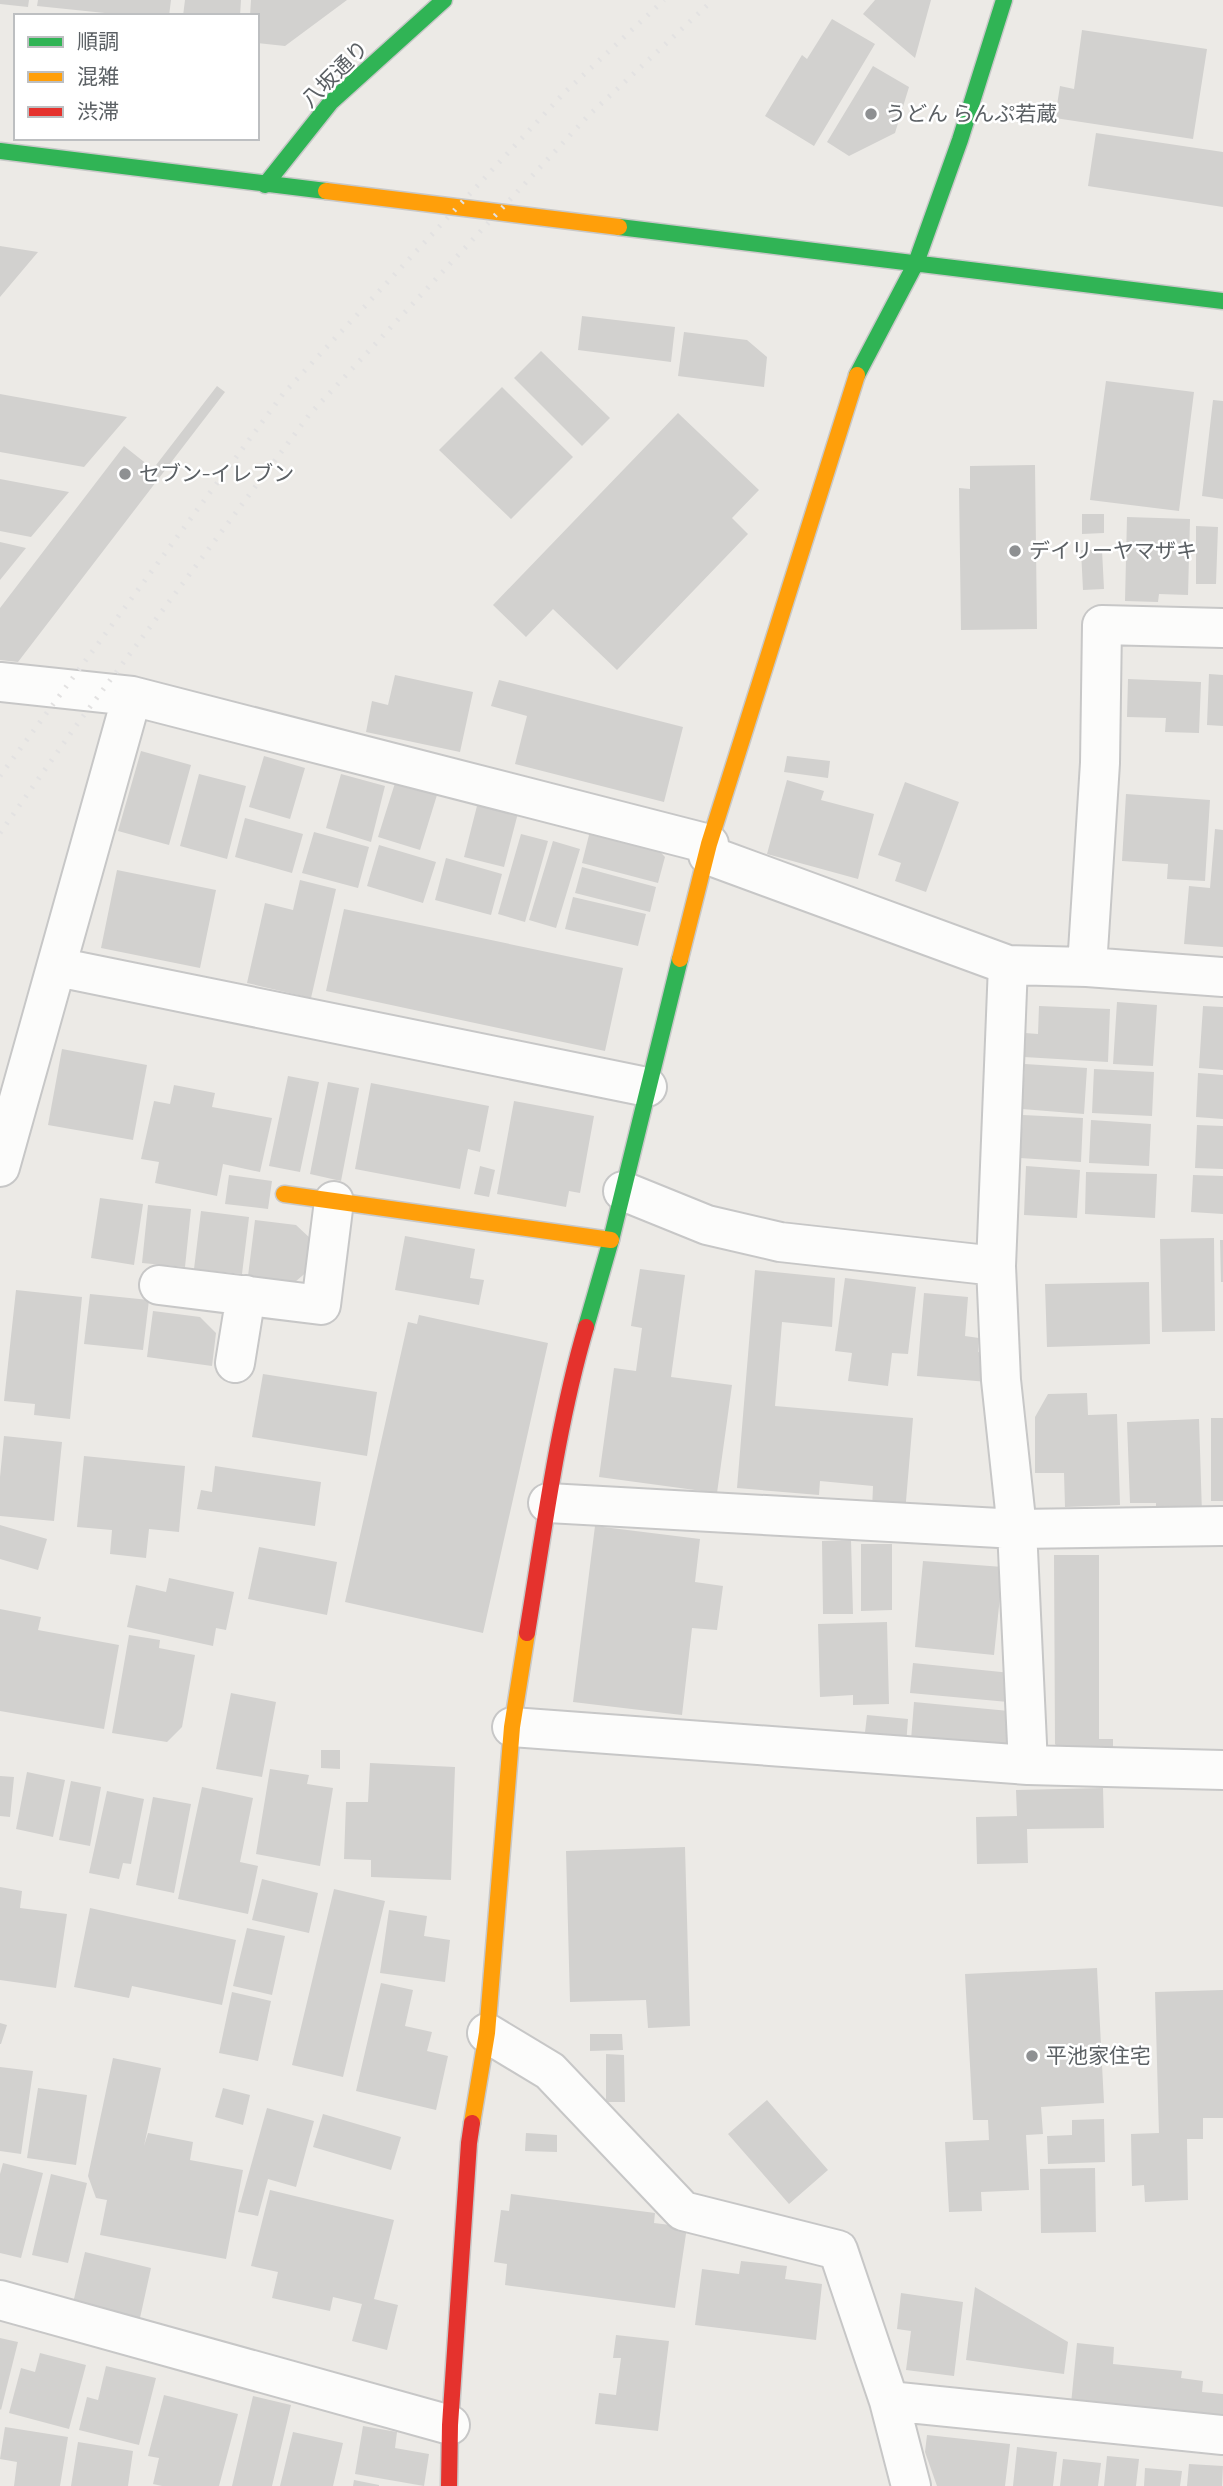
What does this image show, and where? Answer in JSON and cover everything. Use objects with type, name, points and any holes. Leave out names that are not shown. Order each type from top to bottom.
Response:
[{"type":"street","name":"八坂通り","points":[[265,185],[331,102],[444,0]]},
{"type":"street","points":[[449,2486],[450,2425],[469,2143],[487,2033],[512,1727],[548,1503],[575,1364],[611,1240],[646,1087],[708,850],[856,377],[916,263],[960,140],[1004,0]]},
{"type":"street","points":[[0,152],[1223,301]]},
{"type":"street","points":[[1087,967],[1100,763],[1102,625],[1223,628]]},
{"type":"street","points":[[0,682],[132,696],[708,850],[1009,965],[1087,967],[1223,977]]},
{"type":"street","points":[[0,1167],[132,696]]},
{"type":"street","points":[[1009,965],[996,1266],[1001,1380],[1017,1529],[1028,1765]]},
{"type":"street","points":[[57,967],[646,1087]]},
{"type":"street","points":[[623,1191],[707,1226],[780,1241],[996,1266]]},
{"type":"street","points":[[284,1194],[611,1240]]},
{"type":"street","points":[[159,1285],[321,1305],[334,1201]]},
{"type":"street","points":[[236,1363],[246,1295]]},
{"type":"street","points":[[548,1503],[1017,1529],[1223,1525]]},
{"type":"street","points":[[512,1727],[1028,1765],[1223,1770]]},
{"type":"street","points":[[487,2033],[550,2071],[683,2211],[838,2250],[889,2401],[911,2486]]},
{"type":"street","points":[[0,2300],[450,2425]]},
{"type":"street","points":[[889,2401],[1223,2435]]},
{"type":"building","points":[[0,0],[29,0],[28,7],[0,4]]},
{"type":"building","points":[[38,0],[171,0],[169,14],[115,14],[37,6]]},
{"type":"building","points":[[185,0],[241,0],[240,14],[183,14]]},
{"type":"building","points":[[251,0],[347,0],[285,46],[259,43],[259,14],[250,14]]},
{"type":"building","points":[[875,0],[931,0],[915,58],[863,14]]},
{"type":"building","points":[[832,19],[875,44],[814,146],[765,116],[802,55],[807,59]]},
{"type":"building","points":[[1082,30],[1207,49],[1193,139],[1055,118],[1060,86],[1074,89]]},
{"type":"building","points":[[873,66],[909,87],[895,133],[849,156],[827,142]]},
{"type":"building","points":[[1096,133],[1223,152],[1223,207],[1088,186]]},
{"type":"building","points":[[0,246],[38,252],[0,297]]},
{"type":"building","points":[[582,316],[675,327],[671,362],[578,350]]},
{"type":"building","points":[[684,332],[747,340],[767,357],[764,387],[678,376]]},
{"type":"building","points":[[541,351],[610,418],[582,446],[514,378]]},
{"type":"building","points":[[1106,381],[1194,392],[1179,511],[1090,500]]},
{"type":"building","points":[[217,386],[225,392],[18,662],[0,660],[0,608],[124,446],[153,469]]},
{"type":"building","points":[[502,387],[573,457],[511,519],[439,450]]},
{"type":"building","points":[[0,394],[127,417],[84,467],[0,452]]},
{"type":"building","points":[[1213,400],[1223,401],[1223,499],[1202,496]]},
{"type":"building","points":[[678,413],[759,490],[732,518],[748,534],[617,670],[553,609],[526,637],[493,605]]},
{"type":"building","points":[[1035,465],[1037,629],[961,630],[959,488],[970,489],[970,466]]},
{"type":"building","points":[[0,479],[69,492],[31,537],[0,531]]},
{"type":"building","points":[[1082,514],[1104,514],[1104,533],[1082,534]]},
{"type":"building","points":[[1127,517],[1190,519],[1188,595],[1159,594],[1158,602],[1125,601]]},
{"type":"building","points":[[1196,526],[1218,527],[1216,584],[1196,584]]},
{"type":"building","points":[[0,542],[26,548],[0,580]]},
{"type":"building","points":[[1081,550],[1102,550],[1104,589],[1083,590]]},
{"type":"building","points":[[1209,674],[1223,675],[1223,726],[1207,725]]},
{"type":"building","points":[[395,675],[473,692],[460,752],[366,732],[372,701],[388,705]]},
{"type":"building","points":[[1128,679],[1201,682],[1199,733],[1165,732],[1166,718],[1127,717]]},
{"type":"building","points":[[499,680],[683,727],[664,802],[515,764],[527,716],[491,706]]},
{"type":"building","points":[[141,751],[191,765],[169,845],[118,831]]},
{"type":"building","points":[[264,756],[305,768],[290,819],[249,807]]},
{"type":"building","points":[[787,756],[830,761],[828,778],[784,772]]},
{"type":"building","points":[[199,774],[246,786],[227,859],[180,846]]},
{"type":"building","points":[[341,774],[385,786],[371,842],[326,828]]},
{"type":"building","points":[[787,780],[824,791],[821,800],[874,814],[858,879],[767,854]]},
{"type":"building","points":[[905,782],[959,802],[926,892],[895,881],[901,863],[878,855]]},
{"type":"building","points":[[395,783],[437,795],[420,850],[378,837]]},
{"type":"building","points":[[1126,794],[1210,800],[1205,881],[1167,879],[1168,864],[1122,861]]},
{"type":"building","points":[[478,802],[518,813],[504,867],[464,857]]},
{"type":"building","points":[[245,818],[303,834],[292,873],[235,857]]},
{"type":"building","points":[[591,827],[652,843],[665,857],[658,883],[582,863]]},
{"type":"building","points":[[1215,829],[1223,830],[1223,947],[1184,944],[1189,886],[1210,888]]},
{"type":"building","points":[[314,832],[369,847],[358,888],[302,873]]},
{"type":"building","points":[[521,834],[548,841],[525,922],[498,914]]},
{"type":"building","points":[[553,841],[580,849],[556,928],[529,920]]},
{"type":"building","points":[[379,845],[436,862],[423,903],[367,886]]},
{"type":"building","points":[[446,858],[502,874],[491,915],[435,900]]},
{"type":"building","points":[[582,867],[656,887],[650,912],[575,893]]},
{"type":"building","points":[[117,870],[216,890],[200,968],[101,948]]},
{"type":"building","points":[[300,880],[336,889],[311,998],[247,983],[265,903],[293,910]]},
{"type":"building","points":[[573,897],[646,914],[638,946],[565,929]]},
{"type":"building","points":[[344,909],[623,968],[605,1051],[326,991]]},
{"type":"building","points":[[1117,1002],[1157,1005],[1153,1066],[1113,1064]]},
{"type":"building","points":[[1039,1006],[1110,1009],[1108,1062],[1024,1057],[1025,1033],[1038,1034]]},
{"type":"building","points":[[1203,1006],[1223,1007],[1223,1070],[1199,1068]]},
{"type":"building","points":[[62,1049],[147,1065],[133,1140],[48,1125]]},
{"type":"building","points":[[1025,1064],[1087,1068],[1084,1114],[1022,1109]]},
{"type":"building","points":[[1094,1069],[1154,1072],[1152,1116],[1092,1113]]},
{"type":"building","points":[[1198,1073],[1223,1075],[1223,1119],[1196,1117]]},
{"type":"building","points":[[288,1076],[319,1082],[300,1172],[269,1166]]},
{"type":"building","points":[[328,1082],[359,1088],[341,1181],[310,1174]]},
{"type":"building","points":[[371,1083],[489,1106],[480,1152],[468,1149],[460,1189],[355,1169]]},
{"type":"building","points":[[174,1085],[215,1093],[212,1107],[272,1118],[260,1172],[223,1164],[217,1196],[155,1183],[159,1162],[141,1159],[154,1101],[170,1104]]},
{"type":"building","points":[[514,1101],[594,1116],[580,1193],[569,1191],[566,1207],[497,1194]]},
{"type":"building","points":[[1023,1115],[1083,1118],[1081,1162],[1020,1158]]},
{"type":"building","points":[[1091,1120],[1151,1124],[1149,1166],[1089,1163]]},
{"type":"building","points":[[1197,1125],[1223,1126],[1223,1169],[1195,1168]]},
{"type":"building","points":[[480,1166],[495,1170],[489,1197],[474,1194]]},
{"type":"building","points":[[1026,1166],[1080,1170],[1077,1218],[1024,1215]]},
{"type":"building","points":[[1086,1172],[1157,1174],[1155,1218],[1085,1214]]},
{"type":"building","points":[[229,1175],[272,1181],[268,1209],[225,1204]]},
{"type":"building","points":[[1193,1175],[1223,1176],[1223,1214],[1191,1212]]},
{"type":"building","points":[[100,1198],[143,1204],[134,1265],[91,1258]]},
{"type":"building","points":[[148,1205],[191,1209],[185,1267],[142,1263]]},
{"type":"building","points":[[201,1211],[249,1217],[242,1274],[194,1269]]},
{"type":"building","points":[[255,1220],[296,1225],[311,1239],[309,1270],[295,1282],[248,1276]]},
{"type":"building","points":[[405,1236],[475,1249],[470,1278],[484,1280],[479,1305],[395,1290]]},
{"type":"building","points":[[1214,1238],[1215,1331],[1162,1332],[1160,1239]]},
{"type":"building","points":[[1220,1240],[1223,1240],[1223,1282],[1221,1282]]},
{"type":"building","points":[[640,1269],[685,1275],[671,1377],[732,1385],[717,1493],[599,1477],[614,1368],[636,1371],[642,1328],[631,1326]]},
{"type":"building","points":[[755,1270],[835,1278],[832,1327],[782,1322],[775,1406],[913,1418],[905,1513],[872,1510],[873,1486],[820,1481],[819,1495],[737,1488]]},
{"type":"building","points":[[845,1278],[916,1287],[908,1354],[892,1353],[888,1386],[848,1381],[852,1353],[835,1351]]},
{"type":"building","points":[[1149,1282],[1150,1344],[1047,1347],[1045,1284]]},
{"type":"building","points":[[16,1290],[82,1297],[70,1419],[34,1415],[35,1404],[4,1401]]},
{"type":"building","points":[[924,1293],[968,1297],[965,1336],[979,1338],[978,1352],[991,1354],[988,1382],[917,1376]]},
{"type":"building","points":[[90,1294],[149,1300],[143,1350],[84,1344]]},
{"type":"building","points":[[153,1311],[200,1317],[216,1333],[212,1366],[147,1357]]},
{"type":"building","points":[[419,1315],[548,1343],[483,1633],[345,1602],[408,1322],[417,1324]]},
{"type":"building","points":[[263,1374],[377,1392],[367,1456],[252,1437]]},
{"type":"building","points":[[1087,1393],[1088,1415],[1117,1414],[1120,1505],[1065,1507],[1064,1473],[1035,1473],[1035,1417],[1048,1394]]},
{"type":"building","points":[[1211,1418],[1223,1418],[1223,1501],[1211,1501]]},
{"type":"building","points":[[1199,1419],[1202,1514],[1156,1516],[1156,1503],[1130,1503],[1127,1422]]},
{"type":"building","points":[[4,1436],[62,1442],[54,1521],[0,1516]]},
{"type":"building","points":[[84,1456],[185,1466],[179,1532],[149,1529],[146,1558],[110,1554],[112,1530],[77,1527]]},
{"type":"building","points":[[215,1466],[321,1482],[315,1526],[197,1509],[201,1490],[212,1492]]},
{"type":"building","points":[[0,1525],[47,1539],[38,1570],[0,1559]]},
{"type":"building","points":[[595,1526],[700,1539],[695,1582],[723,1586],[717,1630],[692,1628],[682,1715],[573,1702]]},
{"type":"building","points":[[851,1540],[853,1614],[823,1614],[822,1541]]},
{"type":"building","points":[[861,1544],[892,1544],[892,1610],[861,1611]]},
{"type":"building","points":[[259,1547],[337,1562],[327,1615],[248,1599]]},
{"type":"building","points":[[1054,1555],[1099,1555],[1099,1739],[1113,1739],[1113,1759],[1068,1759],[1055,1744]]},
{"type":"building","points":[[923,1561],[1003,1567],[994,1655],[915,1647]]},
{"type":"building","points":[[169,1578],[234,1592],[226,1630],[216,1628],[213,1646],[127,1627],[136,1585],[166,1592]]},
{"type":"building","points":[[0,1609],[41,1617],[38,1630],[119,1645],[104,1729],[0,1711]]},
{"type":"building","points":[[887,1622],[889,1704],[853,1705],[853,1695],[820,1697],[818,1624]]},
{"type":"building","points":[[129,1635],[160,1640],[159,1648],[195,1655],[182,1727],[167,1742],[112,1733]]},
{"type":"building","points":[[913,1663],[1011,1673],[1008,1702],[910,1693]]},
{"type":"building","points":[[231,1693],[276,1702],[262,1777],[216,1769]]},
{"type":"building","points":[[914,1702],[1009,1711],[1006,1749],[911,1740]]},
{"type":"building","points":[[867,1715],[908,1719],[906,1745],[864,1741]]},
{"type":"building","points":[[321,1750],[340,1750],[340,1769],[321,1768]]},
{"type":"building","points":[[370,1763],[455,1767],[451,1880],[371,1877],[371,1860],[344,1859],[346,1802],[368,1802]]},
{"type":"building","points":[[270,1769],[309,1775],[307,1784],[333,1788],[320,1866],[256,1854]]},
{"type":"building","points":[[27,1772],[65,1780],[53,1837],[16,1829]]},
{"type":"building","points":[[0,1776],[14,1777],[10,1817],[0,1816]]},
{"type":"building","points":[[71,1781],[101,1787],[90,1846],[59,1840]]},
{"type":"building","points":[[202,1787],[253,1798],[240,1862],[258,1866],[248,1914],[178,1899]]},
{"type":"building","points":[[1103,1788],[1104,1828],[1027,1829],[1028,1863],[977,1864],[976,1817],[1017,1816],[1016,1790]]},
{"type":"building","points":[[107,1791],[144,1799],[131,1864],[123,1863],[119,1879],[89,1873]]},
{"type":"building","points":[[153,1797],[191,1804],[174,1893],[136,1885]]},
{"type":"building","points":[[685,1847],[690,2026],[648,2028],[646,2000],[570,2002],[566,1851]]},
{"type":"building","points":[[262,1879],[318,1893],[309,1933],[252,1920]]},
{"type":"building","points":[[0,1887],[22,1891],[20,1908],[67,1914],[56,1988],[0,1980]]},
{"type":"building","points":[[334,1889],[385,1901],[343,2077],[292,2065]]},
{"type":"building","points":[[90,1908],[236,1940],[222,2005],[132,1986],[129,1998],[74,1987]]},
{"type":"building","points":[[389,1910],[427,1916],[424,1936],[450,1940],[445,1982],[380,1973]]},
{"type":"building","points":[[247,1928],[285,1936],[272,1995],[233,1986]]},
{"type":"building","points":[[1097,1968],[1104,2103],[1041,2107],[1043,2134],[1026,2135],[1029,2190],[981,2192],[982,2211],[949,2212],[945,2142],[989,2140],[988,2120],[973,2120],[965,1974]]},
{"type":"building","points":[[381,1983],[413,1990],[405,2026],[432,2032],[427,2051],[448,2056],[436,2110],[356,2091]]},
{"type":"building","points":[[1223,1990],[1223,2118],[1203,2118],[1203,2139],[1187,2139],[1188,2200],[1145,2202],[1144,2185],[1132,2186],[1131,2134],[1159,2133],[1155,1992]]},
{"type":"building","points":[[232,1992],[271,2001],[258,2061],[219,2053]]},
{"type":"building","points":[[0,2023],[7,2025],[1,2044],[0,2044]]},
{"type":"building","points":[[590,2034],[622,2034],[623,2050],[590,2051]]},
{"type":"building","points":[[606,2054],[624,2055],[625,2102],[606,2102]]},
{"type":"building","points":[[113,2058],[161,2068],[144,2146],[148,2133],[193,2142],[190,2160],[243,2170],[226,2259],[100,2235],[107,2200],[96,2198],[88,2176]]},
{"type":"building","points":[[0,2067],[33,2071],[21,2154],[0,2151]]},
{"type":"building","points":[[38,2088],[87,2095],[76,2165],[27,2158]]},
{"type":"building","points":[[223,2088],[250,2095],[243,2125],[215,2117]]},
{"type":"building","points":[[767,2100],[828,2170],[789,2204],[728,2134]]},
{"type":"building","points":[[267,2108],[314,2121],[296,2187],[268,2179],[258,2216],[238,2212]]},
{"type":"building","points":[[323,2114],[401,2137],[391,2170],[313,2147]]},
{"type":"building","points":[[1104,2119],[1105,2162],[1048,2164],[1047,2136],[1072,2135],[1072,2120]]},
{"type":"building","points":[[526,2133],[557,2135],[557,2152],[525,2151]]},
{"type":"building","points":[[3,2163],[43,2173],[21,2258],[0,2253],[0,2174]]},
{"type":"building","points":[[1095,2168],[1096,2232],[1041,2233],[1040,2169]]},
{"type":"building","points":[[51,2174],[87,2183],[68,2263],[32,2255]]},
{"type":"building","points":[[270,2190],[394,2220],[374,2299],[398,2305],[387,2350],[352,2341],[362,2304],[333,2297],[330,2311],[272,2298],[278,2272],[251,2266]]},
{"type":"building","points":[[511,2194],[655,2213],[654,2223],[687,2227],[675,2308],[505,2285],[507,2264],[494,2262],[501,2210],[509,2211]]},
{"type":"building","points":[[85,2252],[151,2268],[140,2318],[73,2303]]},
{"type":"building","points":[[741,2261],[787,2266],[785,2279],[822,2284],[816,2340],[695,2325],[702,2269],[739,2274]]},
{"type":"building","points":[[975,2287],[1068,2342],[1064,2374],[966,2360]]},
{"type":"building","points":[[901,2293],[963,2302],[954,2376],[906,2370],[911,2331],[897,2329]]},
{"type":"building","points":[[616,2335],[669,2341],[658,2431],[595,2424],[599,2393],[616,2395],[621,2358],[613,2358]]},
{"type":"building","points":[[0,2338],[18,2342],[1,2410],[0,2409]]},
{"type":"building","points":[[1077,2343],[1114,2347],[1113,2364],[1182,2371],[1181,2378],[1203,2381],[1202,2392],[1223,2394],[1223,2421],[1071,2404]]},
{"type":"building","points":[[40,2353],[86,2365],[69,2429],[9,2413],[21,2368],[35,2372]]},
{"type":"building","points":[[106,2366],[156,2378],[139,2445],[79,2430],[87,2397],[98,2400]]},
{"type":"building","points":[[164,2395],[238,2414],[219,2486],[153,2484],[159,2458],[148,2456]]},
{"type":"building","points":[[253,2396],[291,2405],[272,2486],[232,2486]]},
{"type":"building","points":[[363,2426],[397,2432],[395,2448],[429,2454],[424,2486],[355,2474]]},
{"type":"building","points":[[5,2427],[68,2437],[60,2486],[14,2486],[17,2462],[0,2459]]},
{"type":"building","points":[[293,2432],[343,2443],[333,2486],[280,2486]]},
{"type":"building","points":[[927,2435],[1010,2444],[1005,2486],[937,2486],[925,2452]]},
{"type":"building","points":[[78,2442],[133,2451],[128,2486],[71,2486]]},
{"type":"building","points":[[1017,2447],[1057,2452],[1053,2486],[1013,2486]]},
{"type":"building","points":[[1107,2456],[1139,2459],[1136,2486],[1104,2486]]},
{"type":"building","points":[[1063,2459],[1101,2463],[1098,2486],[1060,2486]]},
{"type":"building","points":[[1189,2464],[1223,2466],[1222,2486],[1187,2486]]},
{"type":"building","points":[[1145,2468],[1182,2471],[1180,2486],[1144,2486]]},
{"type":"building","points":[[354,2480],[379,2485],[379,2486],[353,2486]]},
{"type":"railway","points":[[0,776],[283,394],[564,93],[664,0]]},
{"type":"railway","points":[[0,833],[78,723],[309,415],[588,116],[713,0]]},
{"type":"traffic: fast","points":[[265,185],[331,102],[444,0]]},
{"type":"traffic: fast","points":[[857,375],[916,263],[960,140],[1004,0]]},
{"type":"traffic: fast","points":[[0,151],[326,191]]},
{"type":"traffic: fast","points":[[619,227],[1223,301]]},
{"type":"traffic: fast","points":[[586,1327],[611,1240],[680,959]]},
{"type":"traffic: slow","points":[[326,191],[619,227]]},
{"type":"traffic: slow","points":[[680,959],[709,844],[857,375]]},
{"type":"traffic: slow","points":[[284,1194],[611,1240]]},
{"type":"traffic: slow","points":[[472,2123],[487,2033],[512,1727],[527,1633]]},
{"type":"traffic: jam","points":[[527,1633],[559,1440],[586,1327]]},
{"type":"traffic: jam","points":[[449,2486],[450,2425],[472,2123]]},
{"type":"place","name":"うどん らんぷ若蔵","points":[[871,114]]},
{"type":"place","name":"セブン-イレブン","points":[[125,474]]},
{"type":"place","name":"デイリーヤマザキ","points":[[1015,551]]},
{"type":"place","name":"平池家住宅","points":[[1032,2056]]}]
